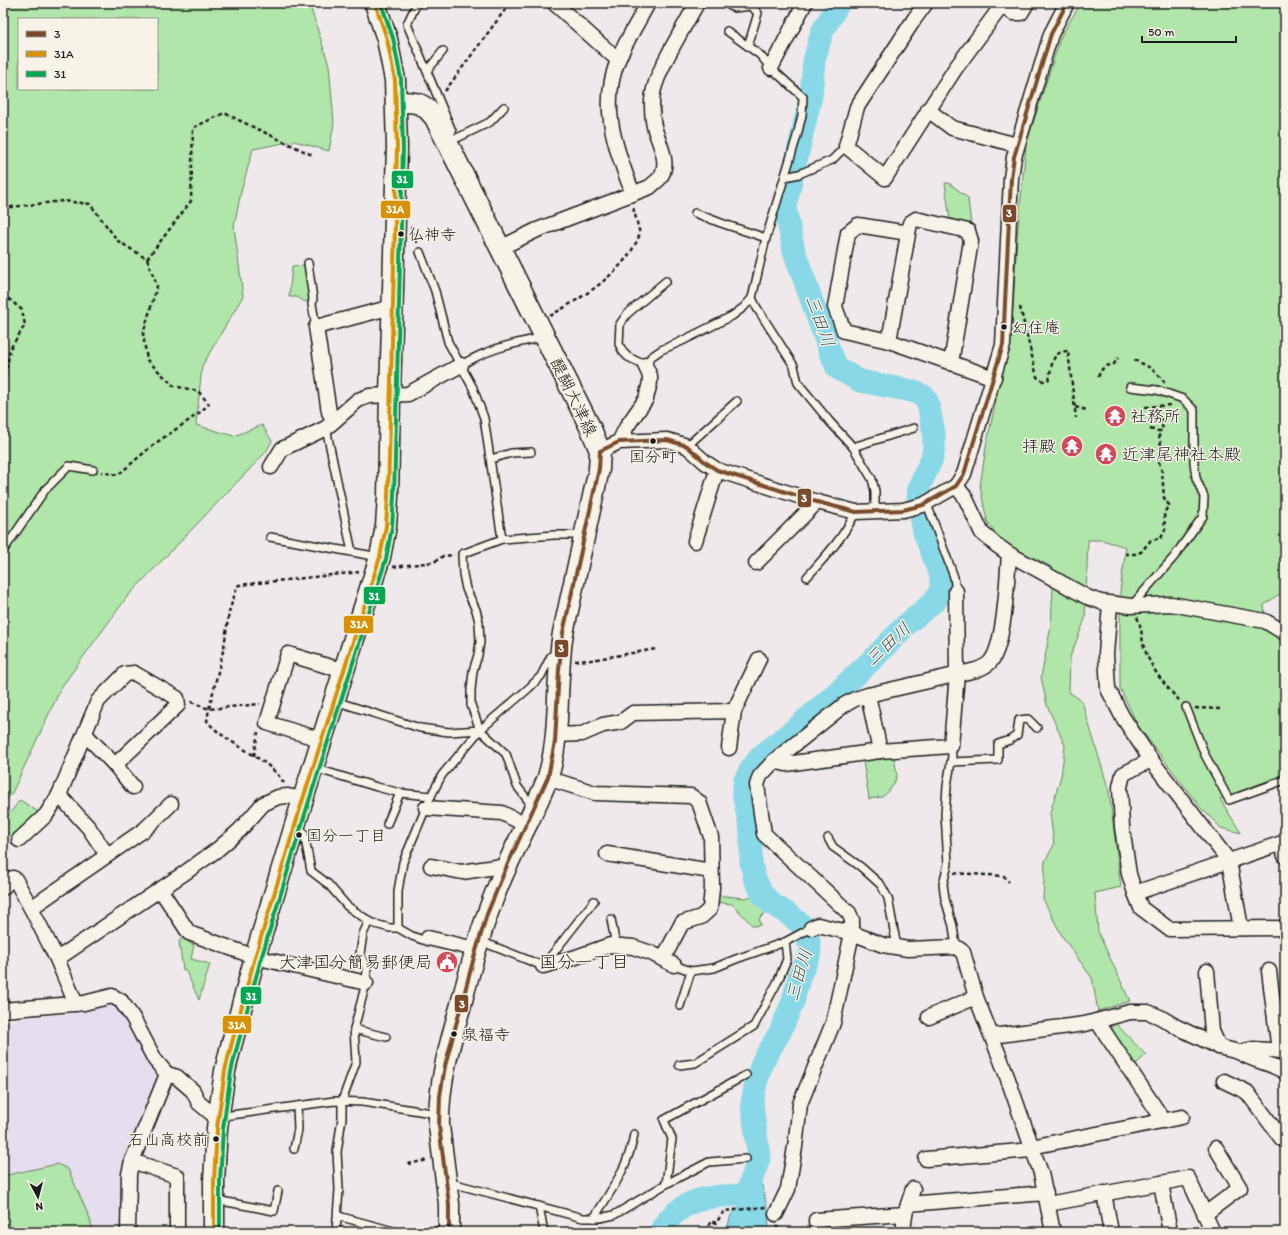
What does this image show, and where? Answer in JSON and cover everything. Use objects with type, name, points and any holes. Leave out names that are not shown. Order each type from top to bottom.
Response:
[{"type":"main road","points":[[214,1232],[214,1181],[218,1116],[226,1064],[255,956],[296,826],[296,798],[314,768],[377,564],[386,526],[397,148],[395,80],[387,39],[375,3]]},
{"type":"main road","name":"醍醐大津線","points":[[396,102],[412,102],[427,108],[452,141],[500,248],[591,429],[600,451],[599,469],[563,633],[559,658],[556,735],[548,778],[542,794],[505,870],[477,945],[448,1050],[438,1114],[442,1157],[449,1204],[449,1232]]},
{"type":"street","points":[[554,3],[618,60]]},
{"type":"street","points":[[631,194],[612,131],[609,109],[610,87],[618,60],[648,3]]},
{"type":"street","points":[[500,248],[537,230],[650,186],[660,178],[665,164],[652,115],[654,88],[664,65],[697,3]]},
{"type":"street","points":[[771,68],[805,3]]},
{"type":"street","points":[[926,3],[857,107],[846,146],[885,178],[955,69],[1002,3],[1013,13],[1021,13],[1027,3]]},
{"type":"street","points":[[600,451],[619,442],[667,440],[687,446],[705,462],[717,470],[817,502],[856,512],[875,512],[921,506],[956,486],[964,474],[1003,345],[1011,178],[1014,157],[1051,34],[1067,3]]},
{"type":"street","points":[[928,110],[952,128],[1017,145]]},
{"type":"street","points":[[889,341],[910,223],[916,219],[968,231],[971,241],[951,363]]},
{"type":"street","points":[[908,233],[858,225],[848,233],[835,306],[844,330],[889,341],[994,378]]},
{"type":"street","points":[[330,425],[316,327],[392,307]]},
{"type":"street","points":[[272,467],[282,449],[330,425],[358,400],[369,396],[408,394],[462,365]]},
{"type":"street","points":[[619,442],[626,426],[646,399],[650,376],[645,365]]},
{"type":"street","points":[[695,540],[717,470]]},
{"type":"street","points":[[956,486],[965,497],[982,533],[1009,554],[1087,597],[1100,602],[1131,606],[1171,604],[1265,621],[1285,633]]},
{"type":"street","points":[[756,563],[817,502]]},
{"type":"street","points":[[777,1212],[788,1189],[800,1104],[833,1023],[852,933],[852,920],[849,913],[764,834],[757,785],[760,776],[774,761],[844,705],[855,699],[976,670],[989,663],[997,652],[1001,637],[1009,554]]},
{"type":"street","points":[[774,761],[786,764],[880,751],[951,746],[957,674],[956,591]]},
{"type":"street","points":[[1110,604],[1106,654],[1108,689],[1122,716],[1150,760],[1229,861],[1241,928]]},
{"type":"street","points":[[322,740],[267,723],[288,654],[344,671]]},
{"type":"street","points":[[729,748],[734,711],[759,659]]},
{"type":"street","points":[[19,840],[46,815],[59,795],[98,701],[125,674],[134,673],[177,698],[178,705],[115,764]]},
{"type":"street","points":[[868,695],[880,751]]},
{"type":"street","points":[[556,735],[582,734],[603,725],[620,722],[633,713],[734,711]]},
{"type":"street","points":[[85,734],[115,764],[133,787]]},
{"type":"street","points":[[1150,760],[1122,774],[1120,787],[1122,827],[1129,874],[1134,893],[1141,908],[1169,929],[1285,928]]},
{"type":"street","points":[[543,966],[573,958],[610,945],[633,947],[651,953],[668,962],[682,923],[701,917],[710,909],[712,871],[711,837],[698,802],[691,796],[595,793],[548,778]]},
{"type":"street","points":[[59,795],[89,828],[107,855]]},
{"type":"street","points":[[58,959],[218,849],[240,830],[264,804],[278,797],[296,798]]},
{"type":"street","points":[[428,802],[530,817]]},
{"type":"street","points":[[31,908],[144,830],[171,804]]},
{"type":"street","points":[[1134,893],[1229,861],[1284,847]]},
{"type":"street","points":[[607,854],[712,871]]},
{"type":"street","points":[[430,866],[462,872],[495,867],[505,870]]},
{"type":"street","points":[[3,888],[9,880],[13,878],[15,879],[58,959],[76,1004]]},
{"type":"street","points":[[160,889],[189,933],[255,956],[366,983]]},
{"type":"street","points":[[807,930],[818,925],[852,933],[883,945],[908,949],[956,947],[963,952],[976,997],[992,1036],[1041,1174],[1053,1232]]},
{"type":"street","points":[[428,938],[477,945]]},
{"type":"street","points":[[1207,971],[1212,1030],[1219,1047]]},
{"type":"street","points":[[1239,1052],[1253,1049],[1282,1051],[1269,971]]},
{"type":"street","points":[[3,1010],[76,1004],[112,996],[121,1001],[133,1018],[155,1060],[168,1074],[177,1077],[193,1091],[200,1103],[211,1113],[218,1116]]},
{"type":"street","points":[[929,1016],[976,997]]},
{"type":"street","points":[[992,1036],[1085,1024],[1130,1012],[1148,1012],[1160,1016],[1177,1027],[1219,1047],[1239,1052],[1285,1072]]},
{"type":"street","points":[[1097,1021],[1164,1121]]},
{"type":"street","points":[[128,1232],[129,1174],[132,1161],[168,1074]]},
{"type":"street","points":[[1224,1081],[1247,1092],[1282,1139],[1285,1138]]},
{"type":"street","points":[[926,1159],[1032,1148],[1182,1117]]},
{"type":"street","points":[[1205,1214],[1240,1188],[1216,1148]]},
{"type":"street","points":[[132,1161],[178,1176],[177,1232]]},
{"type":"street","points":[[817,1232],[816,1220],[907,1209],[1047,1199],[1104,1193],[1188,1178],[1213,1232]]},
{"type":"street","points":[[1161,1183],[1170,1232]]},
{"type":"street","points":[[903,1232],[907,1209],[913,1189]]},
{"type":"street","points":[[1104,1193],[1111,1232]]},
{"type":"lane","points":[[417,3],[407,24],[438,98],[452,141],[490,122],[504,107]]},
{"type":"lane","points":[[725,3],[734,8],[751,6],[758,13],[748,46]]},
{"type":"lane","points":[[666,281],[627,314],[620,324],[619,344],[623,352],[628,357],[645,365],[651,357],[661,350],[732,316],[744,307],[752,298],[766,238],[787,177],[796,142],[802,115],[804,102],[803,97],[796,89],[771,68],[760,55],[727,31]]},
{"type":"lane","points":[[427,71],[443,52]]},
{"type":"lane","points":[[787,177],[799,174],[832,160],[846,146]]},
{"type":"lane","points":[[695,213],[766,238]]},
{"type":"lane","points":[[420,252],[435,291],[448,342],[462,365],[473,388],[484,418],[502,539]]},
{"type":"lane","points":[[308,263],[316,327]]},
{"type":"lane","points":[[752,298],[794,366],[798,383],[852,447],[872,479],[875,491],[875,512]]},
{"type":"lane","points":[[462,365],[479,355],[541,330]]},
{"type":"lane","points":[[1130,388],[1157,390],[1170,394],[1183,399],[1194,410],[1194,462],[1196,478],[1204,497],[1203,516],[1174,557],[1131,606]]},
{"type":"lane","points":[[687,446],[737,401]]},
{"type":"lane","points":[[330,425],[352,552]]},
{"type":"lane","points":[[852,447],[914,428]]},
{"type":"lane","points":[[491,459],[511,453],[531,452]]},
{"type":"lane","points":[[3,551],[45,490],[69,466],[93,470]]},
{"type":"lane","points":[[921,506],[954,577],[956,591]]},
{"type":"lane","points":[[807,576],[834,548],[856,512]]},
{"type":"lane","points":[[530,817],[506,754],[480,730],[471,705],[473,671],[479,649],[479,622],[476,610],[466,589],[463,574],[462,554],[502,539],[554,535],[585,535]]},
{"type":"lane","points":[[270,537],[352,552],[377,564]]},
{"type":"lane","points":[[398,928],[398,891],[403,862],[428,802],[442,776],[480,730],[541,676],[551,656],[559,658]]},
{"type":"lane","points":[[334,701],[420,728],[449,732],[480,730]]},
{"type":"lane","points":[[1186,707],[1205,755],[1229,800],[1285,780]]},
{"type":"lane","points":[[951,762],[998,760],[998,744],[1010,740],[1017,735],[1019,720],[1028,719],[1037,728]]},
{"type":"lane","points":[[951,746],[951,762],[947,786],[945,814],[948,864],[943,884],[945,899],[953,926],[956,947]]},
{"type":"lane","points":[[314,768],[428,802]]},
{"type":"lane","points":[[387,824],[400,793]]},
{"type":"lane","points":[[296,826],[304,833],[311,871],[328,884],[347,906],[369,921],[382,926],[398,928],[423,940],[428,938]]},
{"type":"lane","points":[[828,838],[833,847],[861,867],[881,885],[888,898],[897,947]]},
{"type":"lane","points":[[477,945],[543,966],[594,901]]},
{"type":"lane","points":[[611,919],[616,946]]},
{"type":"lane","points":[[336,1232],[339,1189],[337,1152],[342,1118],[342,1101],[356,1062],[354,1029],[366,983],[367,969],[360,954],[363,934],[369,921]]},
{"type":"lane","points":[[668,962],[691,971],[714,968],[785,942],[807,930]]},
{"type":"lane","points":[[679,1065],[695,1063],[754,1026],[778,981],[787,959],[785,942]]},
{"type":"lane","points":[[680,1006],[691,971]]},
{"type":"lane","points":[[354,1029],[386,1037]]},
{"type":"lane","points":[[666,1184],[672,1139],[664,1120],[746,1075]]},
{"type":"lane","points":[[218,1116],[342,1101],[363,1102],[438,1114]]},
{"type":"lane","points":[[294,1149],[298,1129],[297,1106]]},
{"type":"lane","points":[[594,1218],[622,1172],[632,1147],[634,1134]]},
{"type":"lane","points":[[446,1185],[454,1184],[583,1218],[594,1218],[614,1215],[666,1184],[709,1162],[746,1159]]},
{"type":"lane","points":[[214,1199],[274,1211],[278,1191]]},
{"type":"lane","points":[[539,1206],[544,1232]]},
{"type":"lane","points":[[338,1216],[397,1232],[449,1232]]},
{"type":"path","points":[[438,98],[510,3]]},
{"type":"path","points":[[147,259],[191,201],[193,128],[224,113],[312,155]]},
{"type":"path","points":[[541,330],[620,267],[629,256],[640,234],[631,194]]},
{"type":"path","points":[[3,208],[63,201],[90,204],[118,241],[147,259],[157,286],[143,334],[147,360],[174,386],[198,391],[209,404],[198,414],[153,445],[118,475],[93,470]]},
{"type":"path","points":[[3,294],[22,310],[25,325],[10,349],[3,390]]},
{"type":"path","points":[[1020,307],[1037,377],[1043,382],[1049,379],[1055,355],[1060,351],[1068,351],[1076,418]]},
{"type":"path","points":[[1098,377],[1102,368],[1114,364],[1118,358]]},
{"type":"path","points":[[1134,360],[1146,365],[1158,373],[1170,389],[1170,394]]},
{"type":"path","points":[[1150,428],[1162,431],[1163,422],[1159,416],[1146,407],[1174,404],[1183,399]]},
{"type":"path","points":[[1075,407],[1087,410]]},
{"type":"path","points":[[1125,554],[1135,554],[1141,552],[1151,540],[1161,538],[1165,530],[1164,513],[1169,504],[1164,498],[1162,472],[1159,462],[1162,450],[1158,431]]},
{"type":"path","points":[[296,798],[284,782],[272,770],[215,730],[207,721],[208,709],[224,647],[229,612],[237,587],[239,585],[377,564],[392,567],[434,562],[443,556],[462,554]]},
{"type":"path","points":[[1131,606],[1141,626],[1144,649],[1154,669],[1168,689],[1186,707],[1220,710]]},
{"type":"path","points":[[559,658],[591,660],[656,649]]},
{"type":"path","points":[[178,702],[189,701],[208,709],[263,704],[272,706]]},
{"type":"path","points":[[254,756],[260,726],[267,723]]},
{"type":"path","points":[[946,872],[1004,876],[1009,882]]},
{"type":"path","points":[[408,1164],[442,1157]]},
{"type":"path","points":[[705,1232],[711,1221],[716,1223],[724,1211],[769,1207],[777,1212]]},
{"type":"shaded area","points":[[109,1003],[120,1009],[127,1019],[155,1073],[156,1083],[123,1172],[122,1232],[3,1232],[3,1021],[83,1012]]},
{"type":"green space","points":[[3,3],[309,3],[329,65],[334,123],[329,151],[294,141],[253,149],[241,192],[234,226],[243,296],[202,366],[196,425],[234,436],[262,425],[272,441],[266,452],[127,597],[62,686],[12,793],[3,805]]},
{"type":"green space","points":[[1081,3],[1285,3],[1285,593],[1278,595],[1264,605],[1266,631],[1285,641],[1285,774],[1220,799],[1241,833],[1221,828],[1201,808],[1138,726],[1120,688],[1120,592],[1126,547],[1102,540],[1088,540],[1085,619],[1070,657],[1069,692],[1082,701],[1109,791],[1121,887],[1095,893],[1098,932],[1130,1001],[1098,1011],[1092,978],[1062,936],[1043,899],[1045,861],[1054,845],[1050,813],[1061,776],[1065,746],[1047,705],[1041,677],[1051,626],[1053,586],[1050,566],[1002,542],[987,521],[980,486],[986,447],[1012,325],[1017,238],[1026,145],[1061,36]]},
{"type":"green space","points":[[945,183],[949,183],[968,198],[971,225],[950,220]]},
{"type":"green space","points":[[306,265],[309,300],[305,302],[297,297],[289,297],[292,266]]},
{"type":"green space","points":[[894,757],[897,775],[894,784],[882,797],[869,799],[863,761]]},
{"type":"green space","points":[[20,800],[40,813],[14,839],[3,830],[3,822]]},
{"type":"green space","points":[[758,894],[768,910],[759,919],[761,925],[753,926],[732,904],[715,902],[716,895],[745,898]]},
{"type":"green space","points":[[184,936],[191,939],[189,943],[194,945],[191,959],[210,964],[199,1000],[185,969],[183,970],[179,941]]},
{"type":"green space","points":[[1114,1022],[1146,1055],[1135,1065],[1111,1032]]},
{"type":"green space","points":[[57,1164],[68,1169],[90,1219],[93,1232],[3,1232],[3,1176]]},
{"type":"water","points":[[761,1181],[768,1211],[769,1232],[726,1232],[731,1215],[747,1198],[753,1182]]},
{"type":"waterway","name":"三田川","points":[[660,1232],[676,1212],[686,1205],[708,1198],[746,1195],[759,1158],[752,1103],[756,1083],[762,1063],[780,1032],[793,1002],[799,977],[809,956],[810,949],[808,935],[801,924],[772,904],[763,895],[754,877],[751,862],[751,830],[743,793],[745,780],[761,756],[800,725],[873,659],[907,624],[936,600],[941,588],[941,577],[924,532],[918,498],[919,487],[932,458],[934,448],[934,433],[928,403],[924,396],[912,391],[860,381],[837,368],[794,251],[785,207],[811,96],[814,61],[822,32],[839,3]]},
{"type":"waterway","name":"三田川","points":[[756,1186],[759,1158]]},
{"type":"transit line","name":"31A","points":[[214,1232],[214,1181],[217,1128],[225,1071],[230,1050],[255,957],[303,799],[380,557],[386,526],[397,147],[395,80],[387,39],[375,3]]},
{"type":"transit line","name":"31","points":[[220,1232],[220,1181],[223,1129],[231,1072],[236,1051],[261,959],[309,801],[386,559],[392,527],[403,147],[401,79],[393,38],[381,3]]},
{"type":"transit line","name":"3","points":[[600,451],[619,442],[667,440],[687,446],[705,462],[717,470],[817,502],[856,512],[903,510],[923,505],[956,486],[964,474],[1003,345],[1011,178],[1014,157],[1051,34],[1067,3]]},
{"type":"transit line","name":"3","points":[[449,1232],[449,1204],[439,1126],[440,1096],[445,1066],[487,914],[506,868],[548,777],[555,742],[559,669],[563,633],[599,469],[600,451]]},
{"type":"place","name":"仏神寺","points":[[401,234]]},
{"type":"place","name":"幻住庵","points":[[1004,327]]},
{"type":"place","name":"社務所","points":[[1115,416]]},
{"type":"place","name":"国分町","points":[[653,441]]},
{"type":"place","name":"拝殿","points":[[1072,446]]},
{"type":"place","name":"近津尾神社本殿","points":[[1106,454]]},
{"type":"place","name":"国分一丁目","points":[[299,835]]},
{"type":"place","name":"大津国分簡易郵便局","points":[[447,962]]},
{"type":"place","name":"泉福寺","points":[[454,1034]]},
{"type":"place","name":"石山高校前","points":[[216,1139]]},
{"type":"district","name":"国分一丁目","points":[[584,962]]}]
